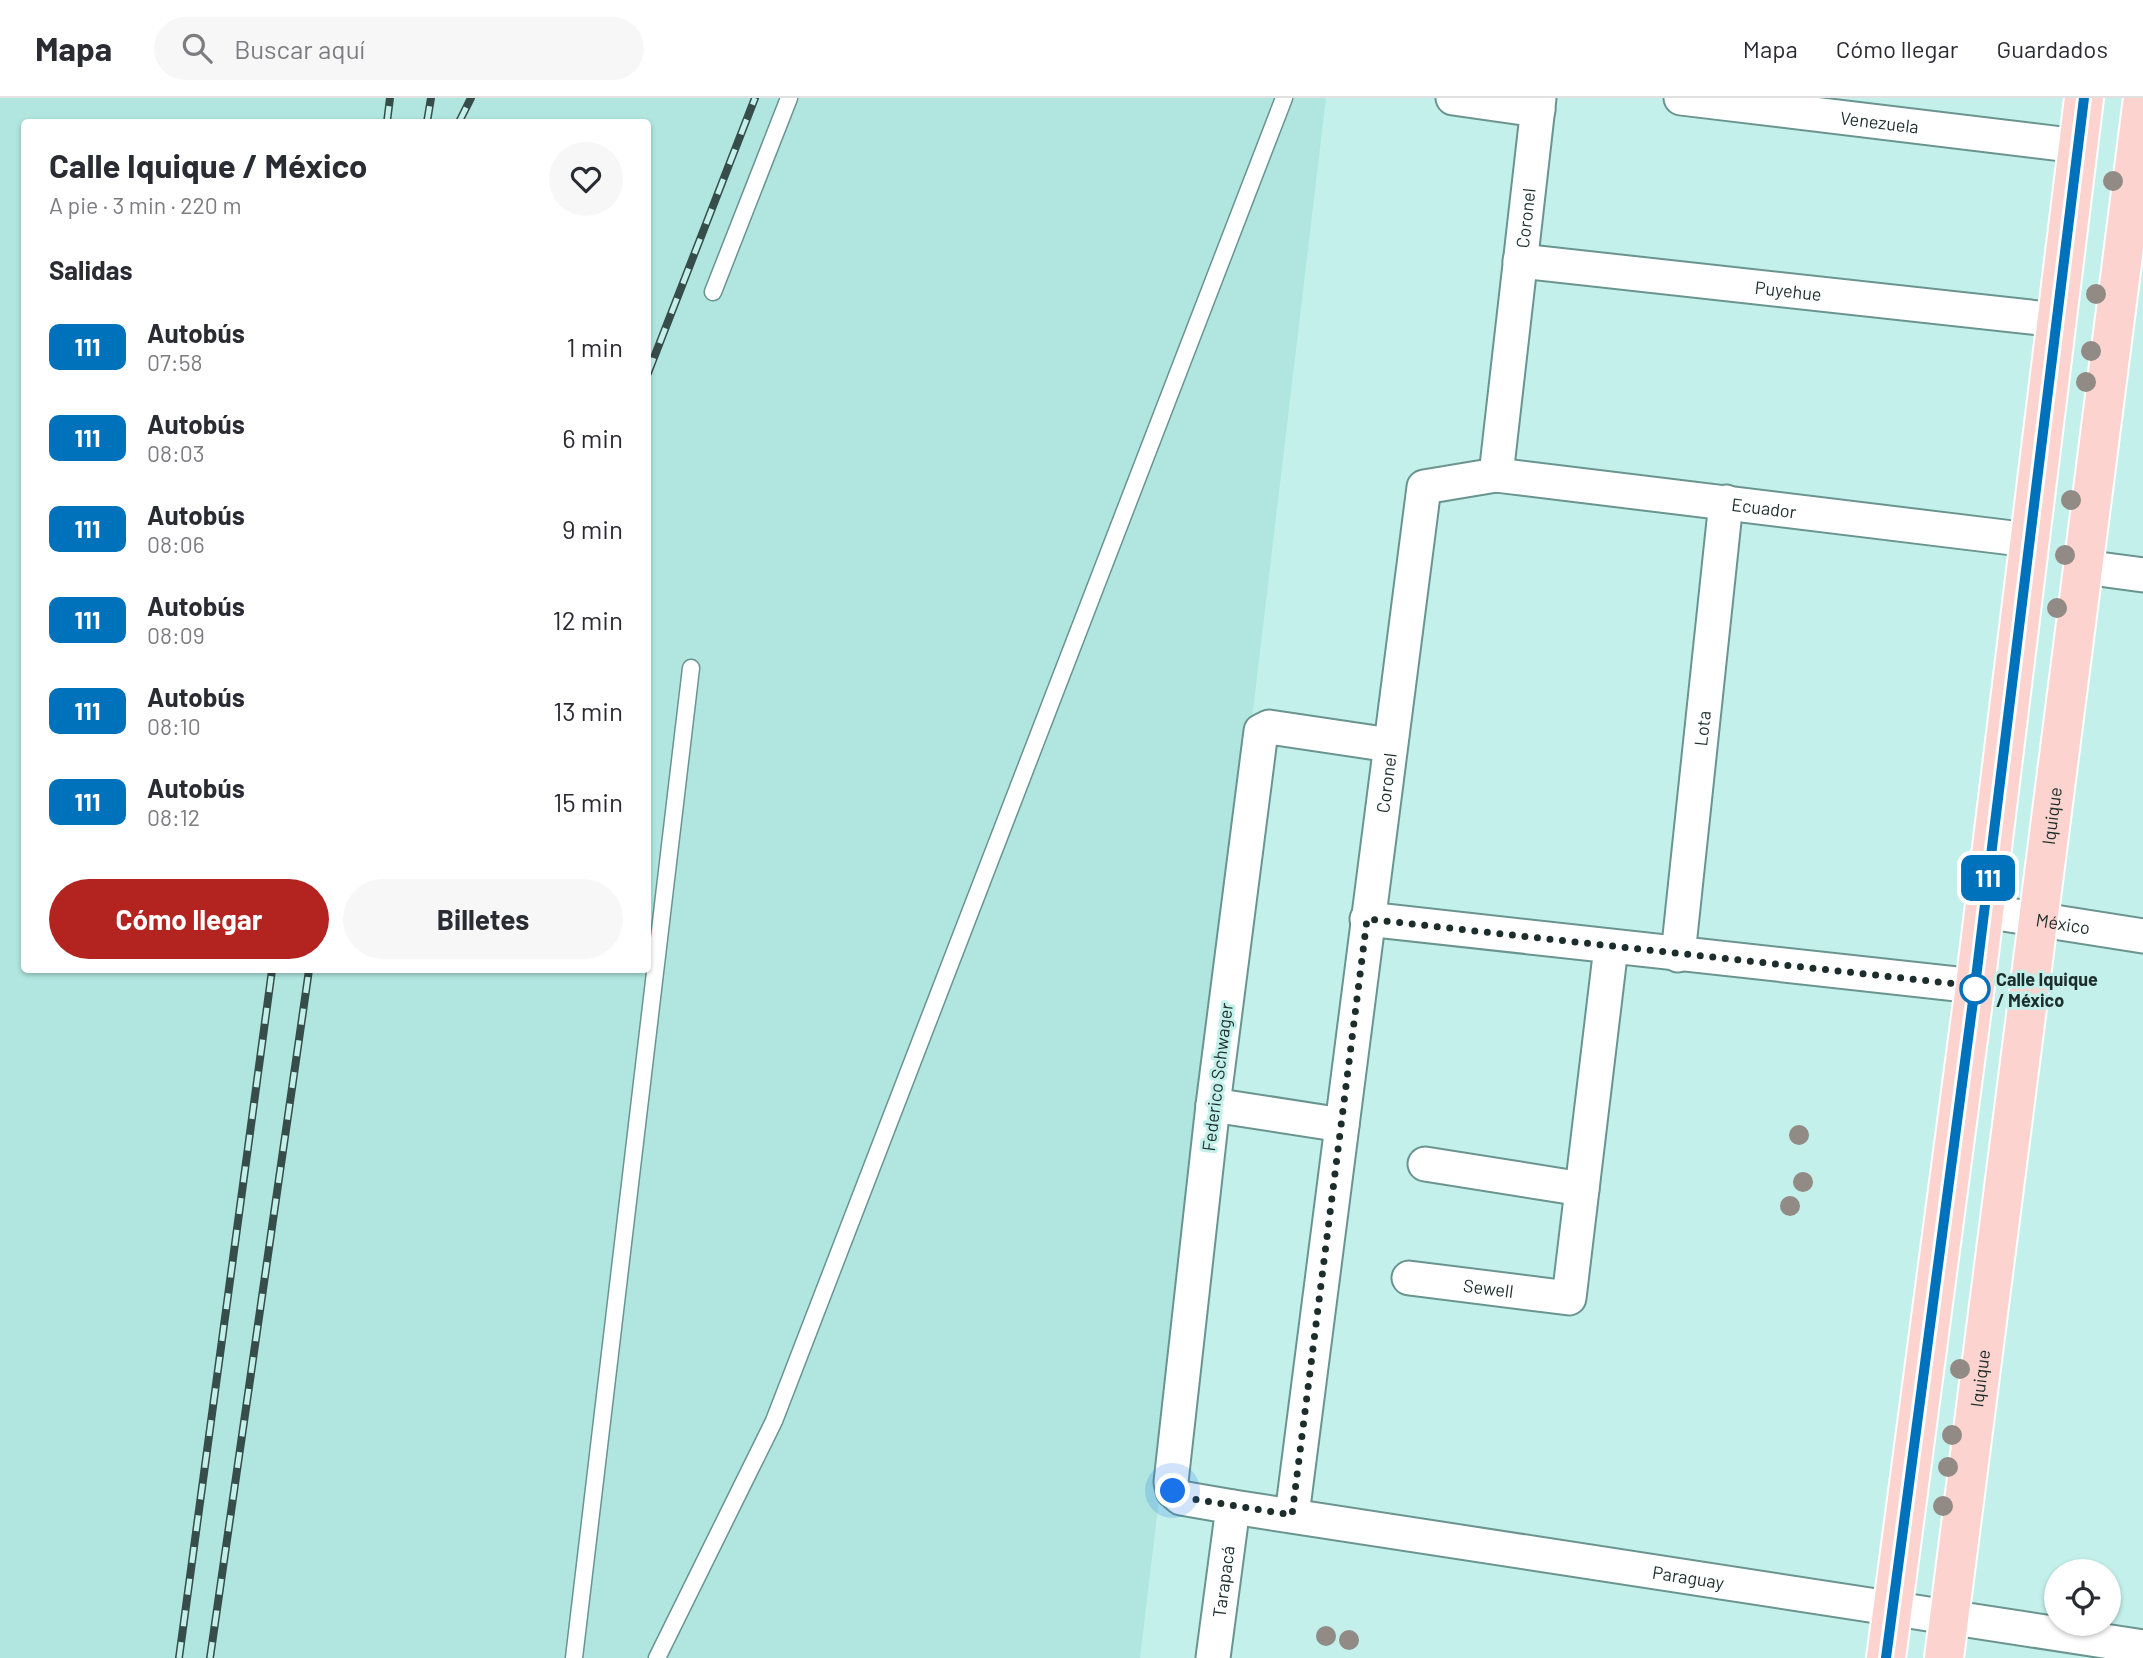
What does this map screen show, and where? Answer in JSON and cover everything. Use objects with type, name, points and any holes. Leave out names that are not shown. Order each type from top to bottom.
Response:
[{"type":"main road","points":[[1886,1658],[1975,986],[2084,98]]},
{"type":"main road","name":"Iquique","points":[[1944,1658],[2084,567],[2136,204],[2143,98]]},
{"type":"street","name":"Coronel","points":[[1292,1515],[1424,487],[1496,475],[1539,104],[1453,98]]},
{"type":"street","name":"Venezuela","points":[[1681,98],[1901,111],[2078,146]]},
{"type":"street","name":"Puyehue","points":[[1520,261],[2057,320]]},
{"type":"street","name":"Ecuador","points":[[1496,475],[2029,540]]},
{"type":"street","name":"Lota","points":[[1678,955],[1726,502]]},
{"type":"street","points":[[2084,567],[2143,575]]},
{"type":"street","name":"Federico Schwager","points":[[1233,1507],[1181,1497],[1173,1491],[1171,1482],[1213,1105],[1261,731],[1269,727],[1390,745]]},
{"type":"street","name":"México","points":[[1984,911],[2143,936]]},
{"type":"street","points":[[1367,919],[1975,986]]},
{"type":"street","points":[[1425,1164],[1582,1189],[1611,947]]},
{"type":"street","points":[[1213,1105],[1342,1125]]},
{"type":"street","name":"Sewell","points":[[1409,1278],[1569,1298],[1582,1189]]},
{"type":"street","name":"Paraguay","points":[[1233,1507],[2143,1647]]},
{"type":"street","name":"Tarapacá","points":[[1213,1658],[1233,1507]]},
{"type":"lane","points":[[713,292],[789,98]]},
{"type":"lane","points":[[657,1658],[774,1421],[1284,98]]},
{"type":"lane","points":[[574,1658],[691,668]]},
{"type":"shaded area","points":[[0,98],[1326,98],[1140,1658],[0,1658]]},
{"type":"railway","points":[[387,119],[390,98]]},
{"type":"railway","points":[[428,119],[431,98]]},
{"type":"railway","points":[[460,119],[471,98]]},
{"type":"railway","points":[[651,365],[755,98]]},
{"type":"railway","points":[[179,1658],[272,973]]},
{"type":"railway","points":[[210,1658],[309,973]]},
{"type":"bus line","name":"111","points":[[1886,1658],[1975,986],[2084,98]]},
{"type":"place","name":"Calle Iquique / México","points":[[1975,989]]},
{"type":"route","points":[[1173,1491],[1181,1497],[1292,1515],[1367,919],[1975,986],[1975,989]]}]
